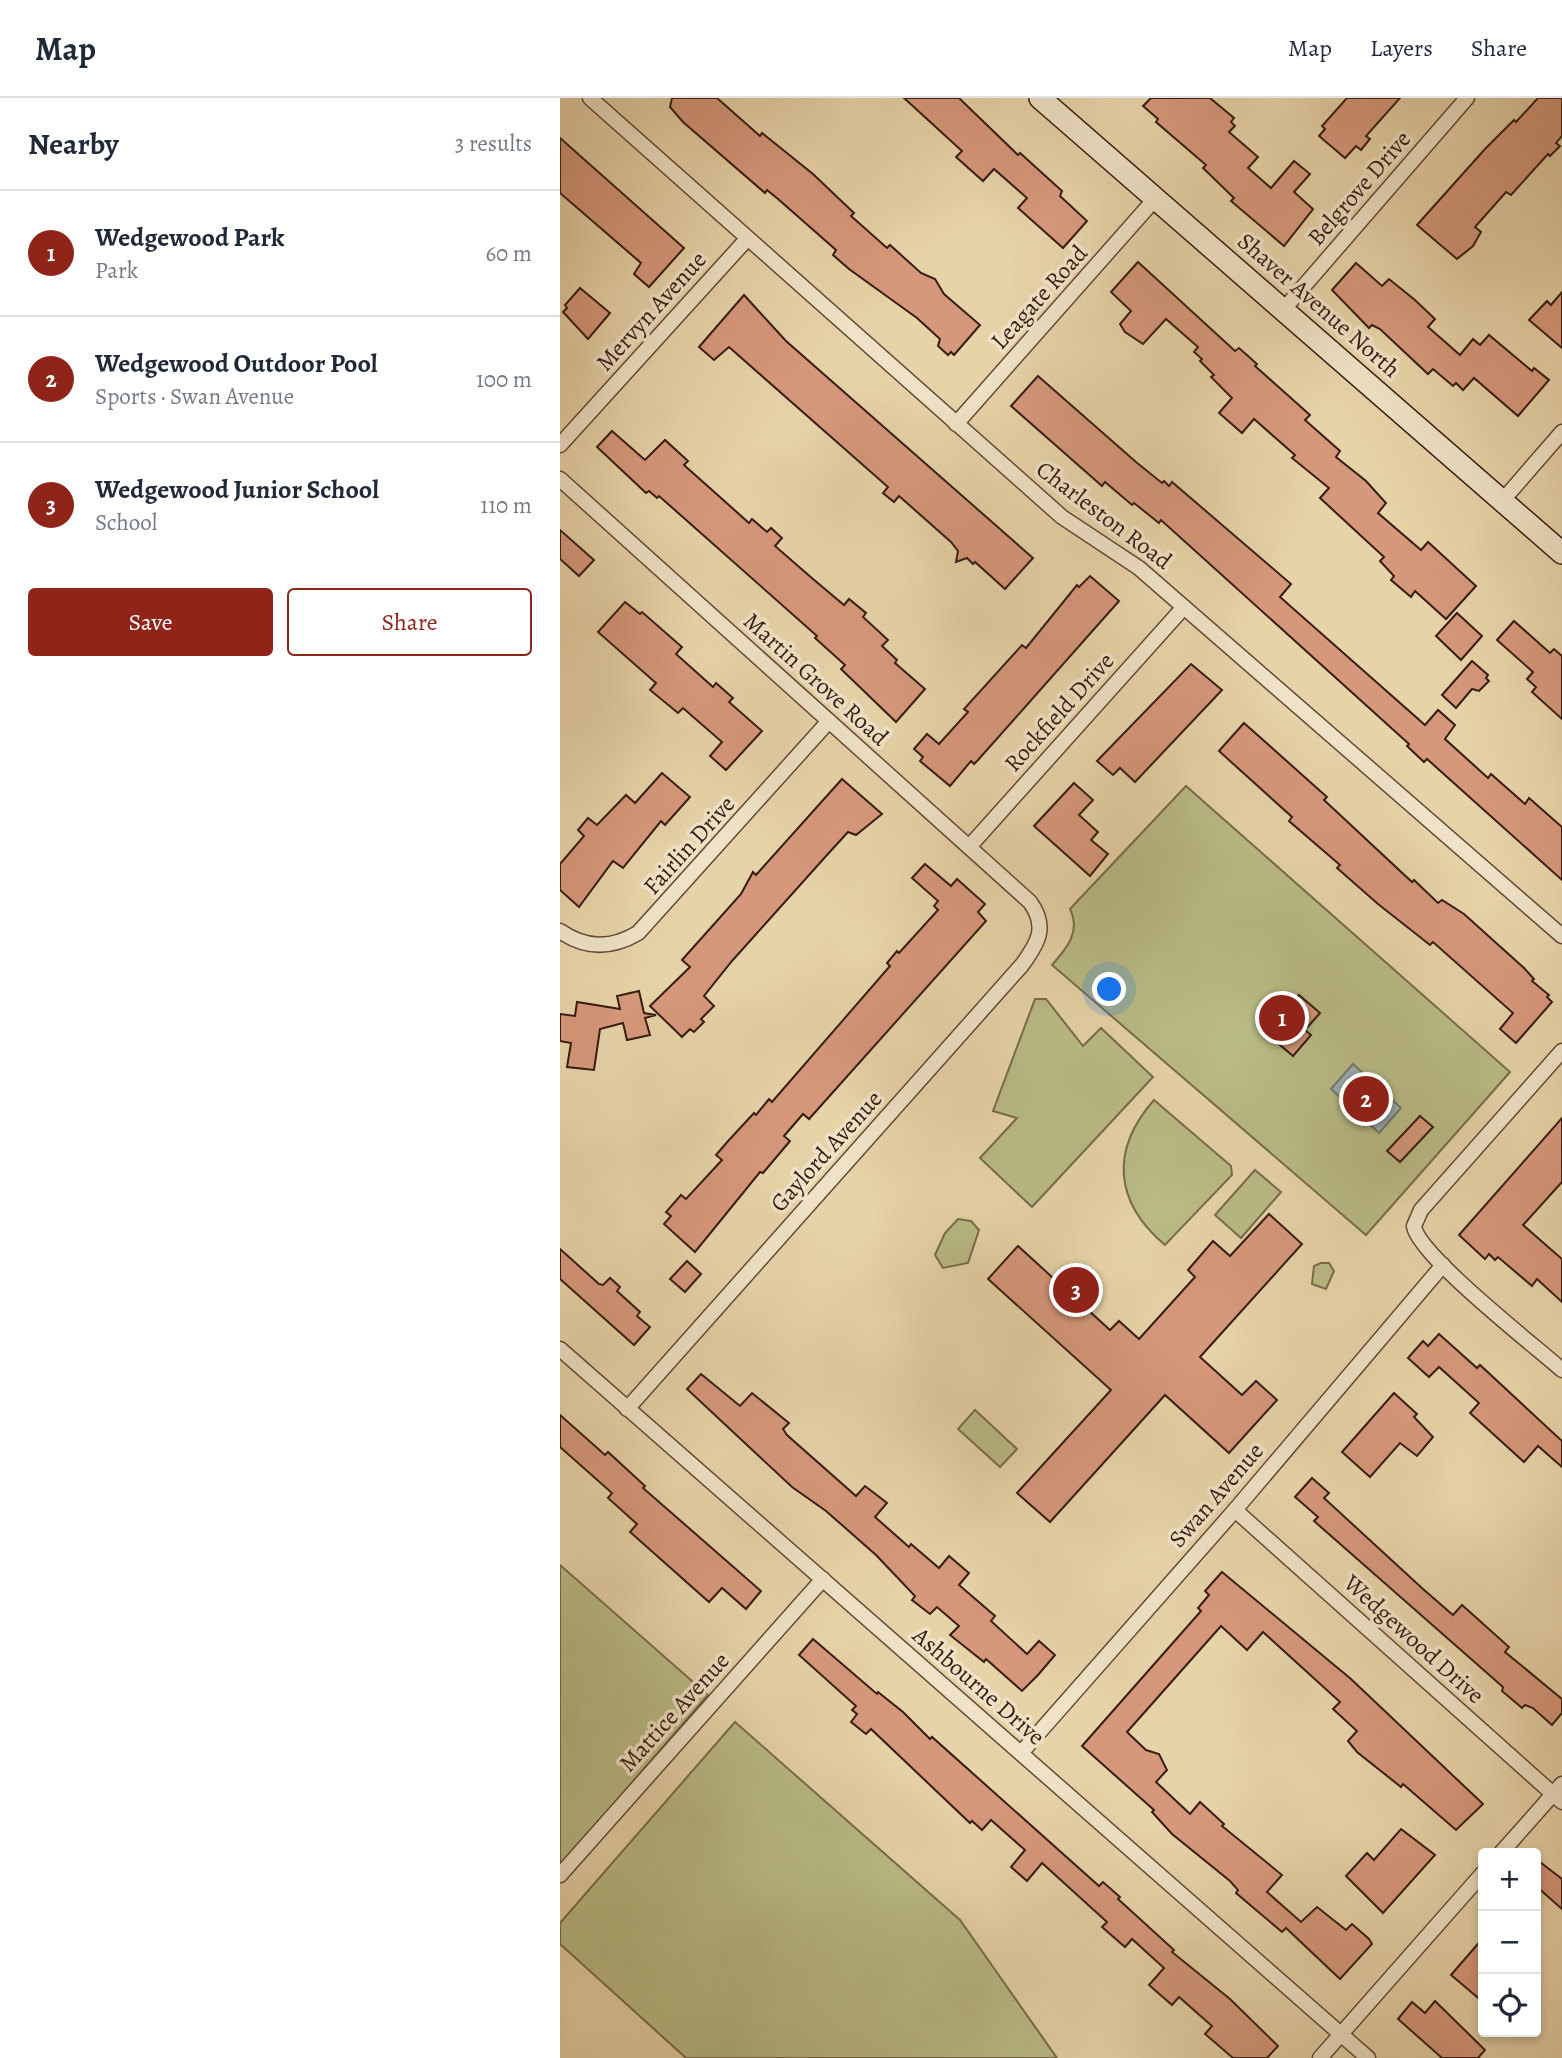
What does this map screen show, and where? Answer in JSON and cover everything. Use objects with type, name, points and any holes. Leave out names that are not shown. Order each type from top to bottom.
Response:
[{"type":"street","name":"Charleston Road","points":[[590,98],[1062,517],[1139,568],[1562,936]]},
{"type":"street","name":"Shaver Avenue North","points":[[1040,98],[1562,553]]},
{"type":"street","name":"Belgrove Drive","points":[[1284,309],[1467,98]]},
{"type":"street","name":"Leagate Road","points":[[956,424],[1155,200]]},
{"type":"street","name":"Mervyn Avenue","points":[[560,445],[747,239]]},
{"type":"street","points":[[1503,500],[1562,432]]},
{"type":"street","name":"Martin Grove Road","points":[[560,479],[1030,902],[1038,915]]},
{"type":"street","name":"Rockfield Drive","points":[[969,847],[1184,607]]},
{"type":"street","name":"Fairlin Drive","points":[[560,931],[576,942],[592,945],[624,941],[638,933],[829,721]]},
{"type":"street","name":"Gaylord Avenue","points":[[627,1409],[1022,965],[1039,939],[1038,915]]},
{"type":"street","points":[[1562,1051],[1421,1210],[1414,1226],[1421,1244],[1562,1370]]},
{"type":"street","name":"Swan Avenue","points":[[1021,1753],[1236,1510],[1443,1265]]},
{"type":"street","name":"Ashbourne Drive","points":[[560,1349],[1368,2058]]},
{"type":"street","name":"Wedgewood Drive","points":[[1236,1510],[1559,1794]]},
{"type":"street","name":"Mattice Avenue","points":[[560,1875],[823,1579]]},
{"type":"street","points":[[1506,1848],[1559,1794]]},
{"type":"street","points":[[1320,2058],[1478,1880]]},
{"type":"green space","points":[[1186,786],[1510,1072],[1366,1235],[1052,965],[1071,939],[1074,925],[1070,909]]},
{"type":"green space","points":[[1035,999],[1046,999],[1083,1046],[1101,1028],[1153,1077],[1032,1207],[980,1158],[1017,1118],[993,1111]]},
{"type":"green space","points":[[1154,1100],[1231,1166],[1232,1175],[1165,1245],[1136,1211],[1124,1175],[1130,1138]]},
{"type":"green space","points":[[1255,1170],[1281,1192],[1241,1238],[1215,1215]]},
{"type":"green space","points":[[958,1219],[971,1221],[979,1230],[968,1263],[943,1268],[935,1255],[945,1233]]},
{"type":"green space","points":[[1329,1263],[1334,1271],[1326,1289],[1312,1284],[1314,1266]]},
{"type":"green space","points":[[975,1410],[1017,1449],[1000,1467],[958,1429]]},
{"type":"green space","points":[[560,1565],[708,1695],[560,1866]]},
{"type":"green space","points":[[735,1722],[960,1920],[1057,2058],[686,2058],[560,1944],[560,1923]]},
{"type":"water","points":[[1353,1064],[1401,1108],[1379,1133],[1331,1089]]},
{"type":"building","points":[[672,98],[717,98],[760,136],[762,133],[813,174],[854,213],[851,216],[887,248],[890,245],[921,273],[935,279],[944,294],[980,325],[954,355],[951,352],[948,355],[938,346],[940,339],[917,318],[849,269],[833,255],[836,250],[683,122],[670,107]]},
{"type":"building","points":[[904,98],[959,98],[1018,155],[1020,153],[1062,191],[1060,196],[1087,221],[1063,248],[1018,208],[1027,198],[994,169],[983,181],[956,157],[962,151]]},
{"type":"building","points":[[1151,98],[1210,98],[1234,118],[1231,122],[1235,126],[1229,132],[1258,157],[1248,168],[1271,188],[1294,161],[1310,174],[1294,192],[1313,209],[1284,246],[1231,201],[1234,198],[1203,168],[1206,165],[1156,122],[1158,119],[1143,106]]},
{"type":"building","points":[[1347,98],[1400,98],[1366,136],[1370,139],[1361,150],[1356,146],[1345,158],[1319,136],[1325,129],[1322,126]]},
{"type":"building","points":[[1538,98],[1562,98],[1562,136],[1556,143],[1560,146],[1550,156],[1548,154],[1511,195],[1506,192],[1475,227],[1481,232],[1473,246],[1457,259],[1417,225],[1485,149]]},
{"type":"building","points":[[560,138],[684,248],[649,287],[634,274],[641,263],[560,193]]},
{"type":"building","points":[[1138,262],[1235,351],[1239,348],[1257,364],[1255,366],[1310,415],[1305,420],[1340,451],[1336,457],[1366,481],[1386,503],[1378,513],[1421,550],[1428,542],[1476,586],[1446,619],[1415,591],[1411,597],[1391,580],[1394,576],[1380,561],[1384,557],[1320,498],[1329,488],[1292,458],[1295,455],[1254,419],[1242,433],[1219,413],[1232,398],[1211,377],[1214,375],[1194,352],[1198,347],[1166,319],[1143,344],[1125,332],[1120,324],[1131,311],[1111,292]]},
{"type":"building","points":[[1356,263],[1382,286],[1389,279],[1415,300],[1435,319],[1428,327],[1460,355],[1473,339],[1480,345],[1489,335],[1532,371],[1534,368],[1549,380],[1518,416],[1474,378],[1463,390],[1456,383],[1453,386],[1433,369],[1428,374],[1380,329],[1372,325],[1369,328],[1332,290]]},
{"type":"building","points":[[580,288],[610,313],[588,339],[563,312],[567,308],[565,305]]},
{"type":"building","points":[[1562,292],[1562,348],[1529,320],[1547,301],[1551,305]]},
{"type":"building","points":[[744,295],[786,341],[1033,558],[1005,589],[975,562],[973,564],[967,558],[956,562],[958,551],[951,542],[899,496],[894,502],[883,493],[888,487],[729,347],[714,360],[699,347]]},
{"type":"building","points":[[1038,376],[1136,462],[1162,483],[1164,481],[1169,486],[1172,482],[1291,584],[1280,597],[1425,725],[1438,710],[1455,725],[1445,739],[1488,778],[1491,774],[1525,804],[1529,798],[1562,827],[1562,880],[1427,759],[1424,762],[1407,746],[1409,744],[1161,520],[1159,523],[1134,503],[1132,505],[1105,482],[1102,486],[1011,406]]},
{"type":"building","points":[[612,431],[645,460],[665,440],[688,461],[684,465],[749,523],[752,519],[767,532],[771,528],[782,538],[775,546],[813,579],[844,605],[849,599],[866,613],[863,617],[888,640],[882,646],[897,660],[895,663],[925,689],[896,722],[841,669],[845,665],[815,638],[817,636],[659,496],[657,498],[649,491],[646,493],[597,447]]},
{"type":"building","points":[[560,530],[594,560],[579,576],[560,559]]},
{"type":"building","points":[[1090,576],[1119,601],[978,760],[974,764],[971,761],[950,786],[920,761],[923,757],[914,749],[927,734],[939,744],[968,712],[964,709],[1022,645],[1026,648],[1077,585],[1079,587]]},
{"type":"building","points":[[625,602],[640,614],[642,612],[682,647],[676,654],[713,687],[716,683],[733,698],[729,702],[762,731],[726,770],[710,756],[722,742],[683,708],[678,713],[650,690],[656,683],[598,632]]},
{"type":"building","points":[[1457,613],[1482,636],[1461,660],[1436,636]]},
{"type":"building","points":[[1514,621],[1550,653],[1554,649],[1562,656],[1562,719],[1532,692],[1536,687],[1527,679],[1533,672],[1497,640]]},
{"type":"building","points":[[1472,661],[1488,675],[1486,678],[1489,681],[1479,691],[1472,689],[1456,708],[1442,695]]},
{"type":"building","points":[[1191,664],[1222,690],[1135,782],[1120,768],[1113,775],[1097,761]]},
{"type":"building","points":[[1244,723],[1327,797],[1324,800],[1412,882],[1414,880],[1438,903],[1442,900],[1464,914],[1524,968],[1534,979],[1532,981],[1549,995],[1547,997],[1552,1002],[1516,1043],[1500,1029],[1513,1013],[1433,942],[1430,945],[1337,868],[1340,865],[1289,821],[1292,817],[1219,751]]},
{"type":"building","points":[[662,773],[690,797],[665,825],[661,821],[623,868],[613,861],[579,907],[560,890],[560,864],[584,836],[578,830],[588,818],[597,825],[626,795],[635,803]]},
{"type":"building","points":[[842,779],[882,814],[856,835],[848,832],[827,855],[704,996],[714,1006],[701,1019],[704,1022],[694,1032],[690,1029],[682,1037],[650,1006],[690,967],[682,960],[741,894],[753,872],[756,875]]},
{"type":"building","points":[[1074,783],[1093,800],[1079,815],[1098,832],[1091,840],[1108,854],[1090,876],[1034,826]]},
{"type":"building","points":[[925,864],[951,886],[957,879],[985,904],[978,912],[986,921],[809,1119],[803,1114],[784,1136],[790,1141],[763,1173],[760,1172],[695,1252],[664,1224],[671,1216],[666,1212],[681,1195],[686,1199],[722,1160],[716,1155],[754,1113],[756,1115],[769,1099],[772,1102],[890,966],[887,963],[897,951],[899,953],[938,910],[934,906],[938,901],[912,878]]},
{"type":"building","points":[[639,991],[644,1013],[656,1015],[645,1018],[650,1035],[627,1040],[623,1023],[600,1029],[594,1070],[567,1067],[571,1043],[560,1041],[560,1014],[575,1016],[577,1002],[620,1009],[617,996]]},
{"type":"building","points":[[1299,995],[1320,1013],[1305,1030],[1311,1035],[1293,1056],[1266,1033]]},
{"type":"building","points":[[1420,1116],[1433,1127],[1400,1162],[1387,1151]]},
{"type":"building","points":[[1562,1118],[1562,1182],[1523,1225],[1562,1259],[1562,1302],[1537,1279],[1532,1286],[1498,1257],[1495,1260],[1489,1254],[1485,1259],[1459,1235]]},
{"type":"building","points":[[1269,1214],[1302,1244],[1200,1357],[1242,1395],[1256,1381],[1277,1400],[1229,1453],[1165,1395],[1050,1522],[1017,1493],[1111,1390],[988,1279],[1018,1246],[1110,1330],[1119,1321],[1139,1339],[1195,1277],[1188,1270],[1213,1241],[1230,1256]]},
{"type":"building","points":[[560,1249],[599,1284],[603,1285],[610,1278],[620,1287],[617,1291],[640,1312],[637,1316],[650,1327],[634,1345],[560,1279]]},
{"type":"building","points":[[687,1261],[701,1274],[685,1292],[670,1279]]},
{"type":"building","points":[[1439,1334],[1477,1368],[1480,1365],[1562,1441],[1562,1467],[1538,1446],[1524,1462],[1470,1413],[1479,1403],[1439,1367],[1429,1377],[1408,1358],[1423,1341],[1428,1346]]},
{"type":"building","points":[[701,1374],[740,1406],[752,1393],[789,1423],[783,1429],[787,1435],[856,1496],[865,1486],[887,1503],[875,1517],[909,1547],[911,1544],[939,1568],[949,1556],[969,1573],[959,1585],[995,1616],[991,1621],[1027,1654],[1039,1641],[1055,1655],[1022,1691],[986,1659],[984,1662],[950,1635],[959,1626],[937,1607],[930,1614],[912,1600],[915,1596],[876,1555],[826,1511],[792,1487],[687,1389]]},
{"type":"building","points":[[1394,1393],[1417,1414],[1414,1417],[1433,1437],[1417,1456],[1400,1443],[1370,1477],[1342,1452]]},
{"type":"building","points":[[560,1415],[605,1455],[608,1452],[645,1486],[643,1488],[761,1591],[746,1609],[722,1588],[709,1602],[630,1532],[637,1524],[608,1498],[612,1493],[560,1447]]},
{"type":"building","points":[[1312,1478],[1329,1493],[1324,1498],[1423,1589],[1453,1615],[1462,1605],[1509,1647],[1505,1652],[1562,1699],[1562,1713],[1552,1725],[1533,1708],[1525,1705],[1522,1708],[1502,1691],[1503,1687],[1314,1521],[1318,1517],[1295,1497]]},
{"type":"building","points":[[1222,1572],[1351,1679],[1483,1804],[1456,1830],[1403,1784],[1401,1787],[1357,1752],[1348,1741],[1357,1731],[1333,1709],[1340,1702],[1263,1632],[1247,1650],[1221,1626],[1127,1732],[1146,1750],[1159,1754],[1167,1770],[1156,1782],[1190,1814],[1200,1802],[1224,1824],[1222,1826],[1282,1875],[1267,1892],[1301,1922],[1317,1907],[1346,1930],[1352,1924],[1369,1939],[1372,1944],[1340,1979],[1286,1928],[1282,1932],[1236,1893],[1238,1890],[1230,1881],[1172,1834],[1152,1812],[1154,1810],[1082,1746],[1201,1611],[1198,1608],[1209,1595],[1205,1591]]},
{"type":"building","points":[[813,1639],[877,1694],[878,1692],[903,1712],[930,1739],[932,1737],[1099,1886],[1103,1882],[1174,1950],[1172,1952],[1230,1999],[1278,2046],[1267,2058],[1233,2058],[1205,2034],[1212,2026],[1179,1997],[1172,2005],[1149,1985],[1164,1968],[1132,1939],[1125,1947],[1102,1927],[1107,1922],[1042,1863],[1027,1881],[1011,1867],[1025,1850],[991,1820],[982,1830],[972,1821],[970,1823],[871,1729],[866,1734],[851,1722],[857,1714],[852,1710],[856,1706],[799,1655]]},
{"type":"building","points":[[1401,1829],[1435,1855],[1383,1913],[1346,1876],[1367,1853],[1374,1860]]},
{"type":"building","points":[[1541,1863],[1562,1879],[1562,1909],[1541,1890]]},
{"type":"building","points":[[1478,1944],[1478,1998],[1451,1975]]},
{"type":"building","points":[[1435,2001],[1485,2050],[1478,2058],[1442,2058],[1398,2019],[1412,2002],[1425,2013]]},
{"type":"place","name":"Wedgewood Park","points":[[1282,1018]]},
{"type":"place","name":"Wedgewood Outdoor Pool","points":[[1366,1099]]},
{"type":"place","name":"Wedgewood Junior School","points":[[1076,1290]]}]
